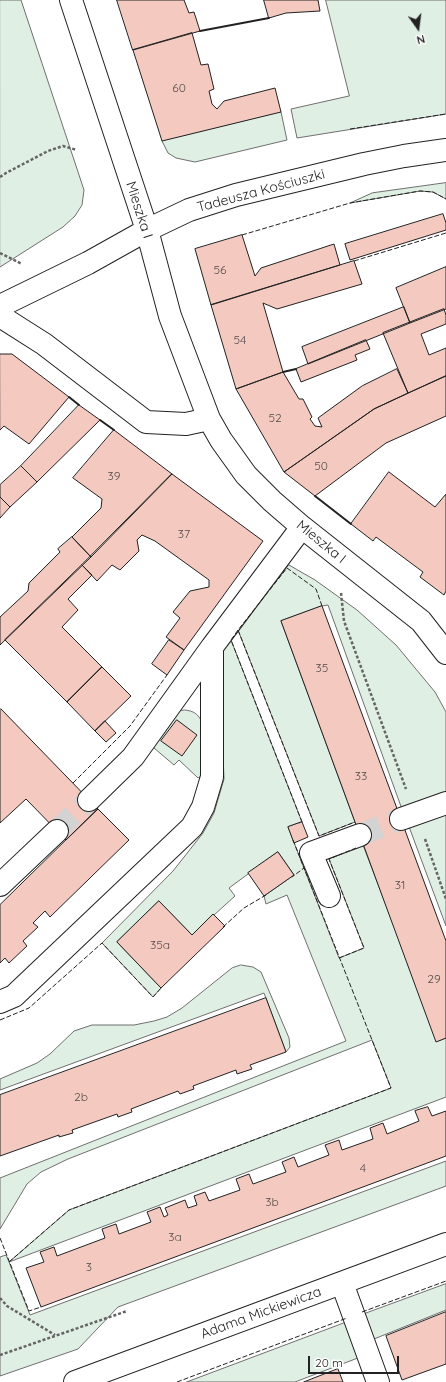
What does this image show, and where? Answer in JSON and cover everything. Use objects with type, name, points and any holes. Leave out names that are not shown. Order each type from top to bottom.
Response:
[{"type":"street","name":"Mieszka I","points":[[71,0],[147,230],[170,316],[209,419],[221,440],[246,475],[272,501],[302,527],[421,621],[446,653]]},
{"type":"street","name":"Tadeusza Kościuszki","points":[[0,306],[88,263],[147,230],[189,210],[236,195],[364,164],[446,150]]},
{"type":"street","points":[[0,316],[44,344],[146,422],[186,424],[209,419]]},
{"type":"street","points":[[89,800],[133,757],[212,647],[302,527]]},
{"type":"street","points":[[0,1002],[14,996],[192,827],[203,807],[212,777],[212,647]]},
{"type":"street","points":[[408,817],[446,803]]},
{"type":"street","points":[[0,885],[57,830]]},
{"type":"street","points":[[329,896],[311,853],[360,835]]},
{"type":"street","name":"Adama Mickiewicza","points":[[75,1382],[446,1244]]},
{"type":"street","points":[[342,1283],[378,1382]]},
{"type":"path","points":[[0,177],[48,151],[63,146],[78,150]]},
{"type":"path","points":[[0,253],[22,264]]},
{"type":"path","points":[[341,592],[344,621],[408,817],[446,899]]},
{"type":"path","points":[[0,1298],[7,1306],[55,1336]]},
{"type":"path","points":[[0,1355],[127,1311]]},
{"type":"green space","points":[[0,0],[21,0],[84,190],[82,205],[75,216],[63,227],[0,267]]},
{"type":"green space","points":[[326,0],[446,0],[446,114],[297,138],[291,109],[349,96]]},
{"type":"green space","points":[[281,112],[287,140],[195,162],[176,158],[168,153],[162,141]]},
{"type":"green space","points":[[446,183],[446,199],[433,192],[420,191],[350,203],[372,193]]},
{"type":"green space","points":[[289,565],[315,580],[357,610],[396,645],[435,692],[446,712],[446,796],[403,812],[328,605],[322,606],[281,621],[355,822],[319,836],[238,630]]},
{"type":"green space","points":[[231,640],[302,822],[288,827],[339,958],[364,948],[329,859],[363,845],[438,1041],[446,1038],[446,1097],[9,1262],[69,1210],[391,1088],[372,1040],[68,1159],[41,1172],[27,1184],[0,1229],[0,1178],[346,1041],[287,895],[266,904],[264,896],[294,875],[278,852],[229,888],[235,896],[192,935],[159,901],[117,942],[161,988],[153,997],[102,943],[173,871],[203,833],[214,813],[224,779],[219,656]]},
{"type":"green space","points":[[185,710],[195,713],[202,722],[201,776],[198,778],[179,760],[174,765],[154,748],[152,744],[179,711]]},
{"type":"green space","points":[[446,810],[446,926],[408,824]]},
{"type":"green space","points":[[241,965],[253,967],[261,972],[289,1038],[290,1047],[286,1052],[264,993],[0,1090],[0,1079],[37,1063],[50,1054],[74,1031],[92,1025],[134,1025],[167,1017],[182,1008],[232,968]]},
{"type":"green space","points":[[446,1161],[446,1186],[118,1307],[78,1349],[0,1376],[0,1257],[6,1255],[30,1315]]},
{"type":"green space","points":[[446,1284],[446,1310],[369,1341],[359,1316]]},
{"type":"green space","points":[[350,1321],[363,1356],[295,1382],[187,1382]]},
{"type":"building","points":[[117,0],[184,0],[189,13],[194,12],[200,31],[133,50]]},
{"type":"building","points":[[264,0],[318,0],[320,11],[286,13],[269,18]]},
{"type":"building","points":[[192,33],[201,65],[208,64],[214,89],[209,91],[212,104],[217,109],[224,101],[275,88],[281,112],[162,141],[133,50]]},
{"type":"building","points":[[443,214],[446,223],[446,230],[350,260],[345,244]]},
{"type":"building","points":[[242,235],[255,276],[261,268],[334,244],[340,265],[211,305],[195,249]]},
{"type":"building","points":[[354,261],[362,284],[277,309],[263,303],[283,372],[236,389],[211,305]]},
{"type":"building","points":[[446,267],[446,309],[410,323],[396,288]]},
{"type":"building","points":[[404,307],[410,323],[308,364],[302,347]]},
{"type":"building","points":[[444,309],[446,324],[421,334],[429,355],[446,348],[446,376],[408,393],[383,333]]},
{"type":"building","points":[[366,340],[370,349],[355,355],[357,360],[301,382],[296,369]]},
{"type":"building","points":[[0,354],[12,354],[69,397],[29,444],[4,426],[0,430]]},
{"type":"building","points":[[397,369],[408,393],[374,409],[284,472],[236,389],[283,372],[299,399],[303,399],[312,417],[310,419],[315,426],[322,427],[318,418],[362,386]]},
{"type":"building","points":[[446,376],[446,416],[386,443],[315,496],[284,472],[374,409]]},
{"type":"building","points":[[79,405],[100,420],[37,482],[21,466]]},
{"type":"building","points":[[114,430],[172,474],[91,557],[72,537],[101,508],[102,499],[73,478]]},
{"type":"building","points":[[21,466],[37,482],[10,507],[0,497],[0,485]]},
{"type":"building","points":[[389,472],[435,507],[446,494],[446,591],[444,595],[420,577],[423,572],[376,537],[373,541],[351,524]]},
{"type":"building","points":[[172,474],[263,541],[184,650],[166,637],[180,618],[173,612],[190,591],[209,587],[209,580],[155,541],[142,535],[137,540],[139,551],[120,570],[112,565],[97,581],[82,565]]},
{"type":"building","points":[[0,497],[10,507],[0,518]]},
{"type":"building","points":[[72,537],[91,557],[0,645],[0,617],[28,591],[29,583],[60,552],[58,549]]},
{"type":"building","points":[[82,565],[92,575],[68,599],[78,610],[62,627],[102,667],[67,702],[5,640]]},
{"type":"building","points":[[322,606],[446,941],[446,1038],[436,1042],[281,621]]},
{"type":"building","points":[[169,640],[184,650],[167,675],[152,664]]},
{"type":"building","points":[[102,667],[131,696],[95,731],[67,702]]},
{"type":"building","points":[[1,709],[98,809],[66,840],[26,799],[0,823]]},
{"type":"building","points":[[177,720],[197,735],[182,756],[161,741]]},
{"type":"building","points":[[105,721],[116,733],[106,742],[95,731]]},
{"type":"building","points":[[98,809],[129,840],[50,917],[45,911],[33,923],[38,927],[23,941],[27,946],[9,963],[5,958],[0,963],[0,905]]},
{"type":"building","points":[[302,822],[308,837],[294,843],[288,827]]},
{"type":"building","points":[[278,852],[294,875],[264,896],[248,873]]},
{"type":"building","points":[[159,901],[192,935],[213,914],[225,926],[161,988],[117,942]]},
{"type":"building","points":[[266,998],[286,1052],[250,1065],[252,1069],[237,1074],[236,1070],[193,1086],[194,1089],[180,1094],[178,1091],[131,1109],[132,1112],[118,1117],[117,1114],[72,1130],[73,1133],[59,1137],[59,1135],[0,1156],[0,1095]]},
{"type":"building","points":[[428,1107],[432,1116],[446,1111],[446,1156],[41,1307],[26,1268],[44,1262],[40,1252],[54,1247],[57,1256],[105,1238],[102,1229],[116,1224],[119,1234],[151,1222],[147,1212],[160,1207],[164,1217],[168,1215],[165,1208],[185,1200],[188,1208],[197,1205],[194,1196],[205,1192],[209,1201],[240,1190],[236,1179],[249,1174],[253,1184],[286,1172],[282,1162],[294,1157],[298,1167],[329,1155],[325,1145],[339,1140],[342,1150],[373,1139],[370,1128],[383,1123],[387,1134],[419,1121],[415,1111]]},
{"type":"building","points":[[446,1312],[446,1364],[402,1380],[386,1336]]},
{"type":"building","points":[[338,1369],[343,1382],[304,1382]]},
{"type":"tunnel","points":[[57,831],[89,800]]},
{"type":"tunnel","points":[[360,835],[401,819]]},
{"type":"fence","points":[[350,129],[446,114]]},
{"type":"fence","points":[[242,235],[350,203],[420,191],[433,192],[446,199]]},
{"type":"fence","points":[[354,261],[446,233]]},
{"type":"fence","points":[[322,606],[316,589],[287,568],[238,630],[319,836],[355,822]]},
{"type":"fence","points":[[238,630],[231,640],[302,822],[299,823]]},
{"type":"fence","points":[[73,783],[130,726],[167,675]]},
{"type":"fence","points":[[293,840],[304,868]]},
{"type":"fence","points":[[339,958],[364,948],[329,859],[356,848]]},
{"type":"fence","points":[[9,1262],[69,1210],[391,1088],[304,868],[292,877]]},
{"type":"fence","points":[[223,927],[244,908],[266,895]]},
{"type":"fence","points":[[0,1020],[29,1008],[102,943],[153,997],[162,987]]},
{"type":"fence","points":[[0,1238],[29,1311],[41,1307]]},
{"type":"fence","points":[[362,1312],[446,1281]]},
{"type":"fence","points":[[177,1382],[347,1318]]},
{"type":"wall","points":[[200,31],[269,18]]},
{"type":"wall","points":[[283,372],[296,369]]},
{"type":"wall","points":[[69,397],[79,405]]},
{"type":"wall","points":[[100,420],[114,430]]},
{"type":"wall","points":[[315,496],[351,524]]}]
